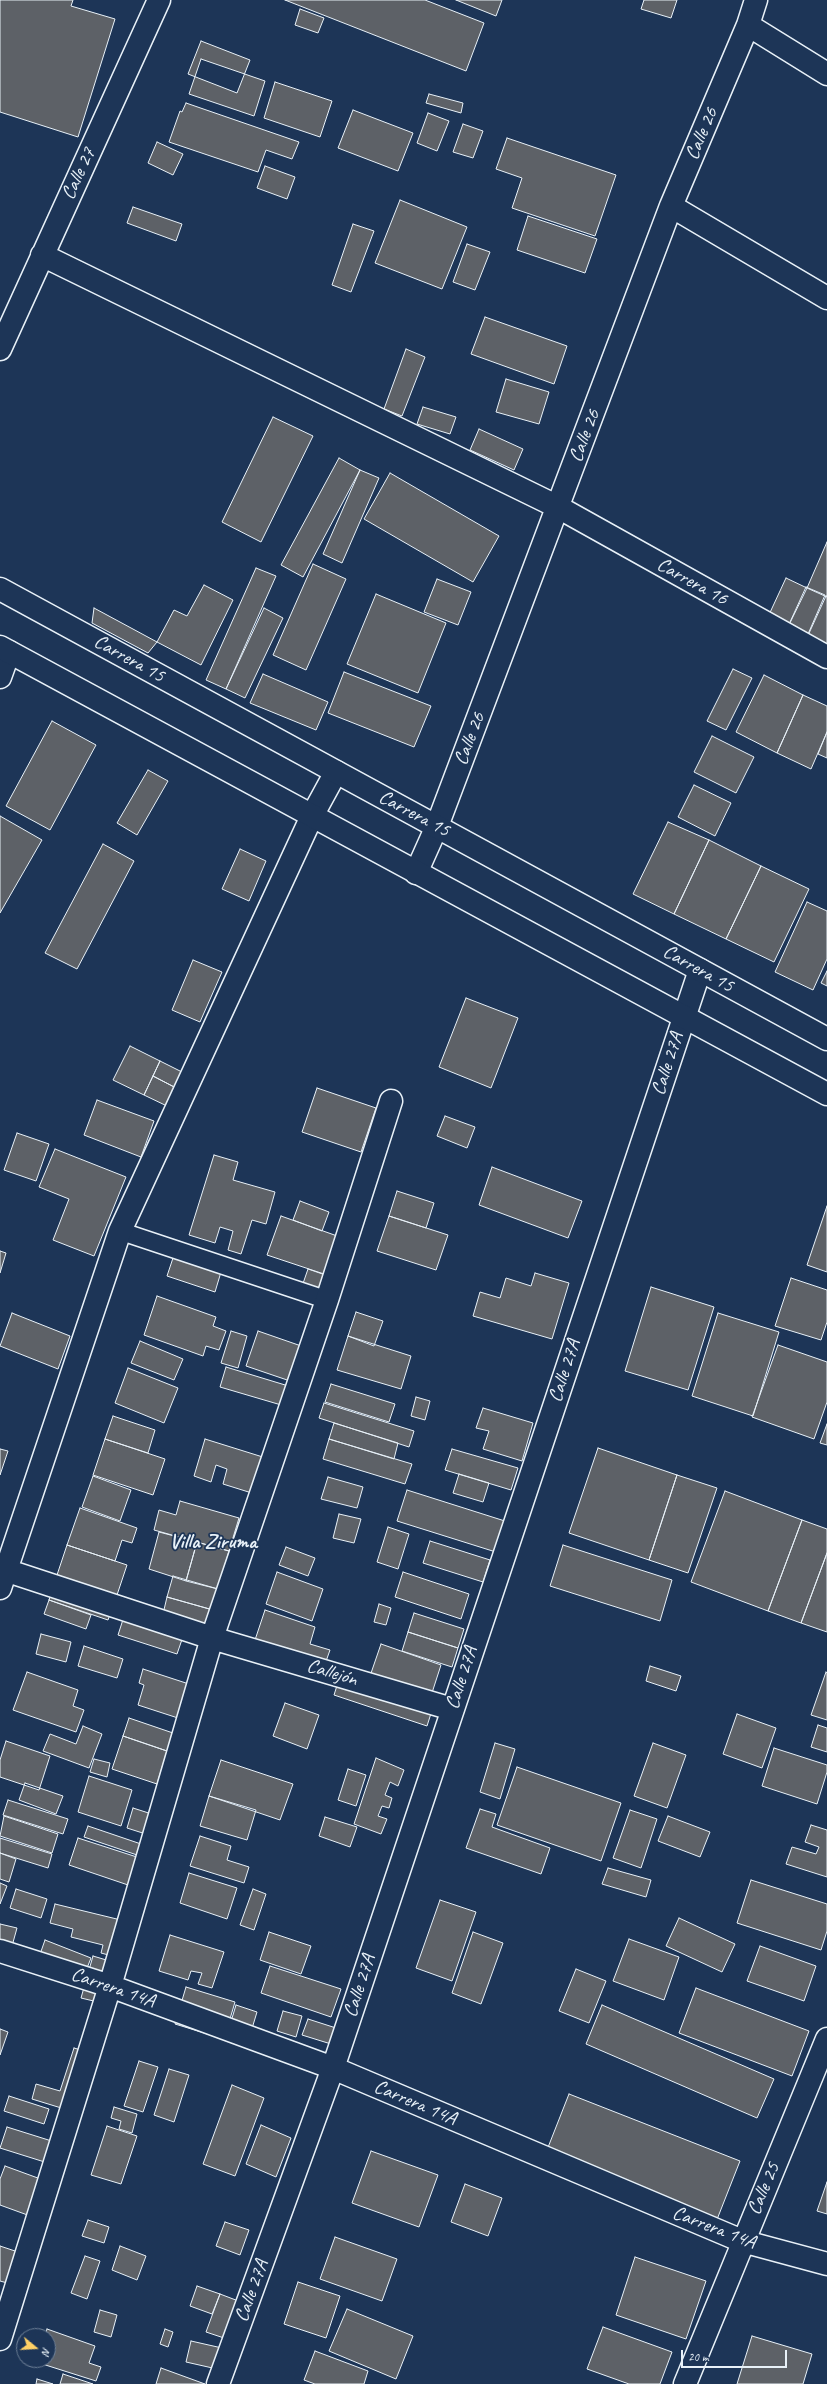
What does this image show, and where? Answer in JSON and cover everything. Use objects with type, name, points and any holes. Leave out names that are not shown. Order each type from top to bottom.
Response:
[{"type":"street","name":"Calle 27","points":[[0,349],[159,0]]},
{"type":"street","name":"Calle 26","points":[[416,873],[437,826],[671,206],[748,25],[756,0]]},
{"type":"street","points":[[748,25],[827,74]]},
{"type":"street","points":[[671,206],[827,298]]},
{"type":"street","name":"Carrera 16","points":[[42,255],[558,507],[827,657]]},
{"type":"street","name":"Carrera 15","points":[[0,589],[827,1039]]},
{"type":"street","points":[[0,677],[5,650],[827,1094]]},
{"type":"street","points":[[3,1579],[120,1231],[312,816],[336,772]]},
{"type":"street","name":"Calle 27A","points":[[218,2384],[333,2068],[683,1017],[700,970]]},
{"type":"street","points":[[0,2339],[110,1986],[212,1638],[327,1300],[391,1102]]},
{"type":"street","name":"Callejón","points":[[3,1579],[212,1638],[452,1709]]},
{"type":"street","name":"Carrera 14A","points":[[0,1951],[110,1986],[333,2068],[742,2241],[827,2264]]},
{"type":"street","name":"Calle 25","points":[[684,2384],[827,2039]]},
{"type":"lane","points":[[120,1231],[327,1300]]},
{"type":"building","points":[[0,0],[73,0],[71,6],[115,19],[78,137],[0,112]]},
{"type":"building","points":[[285,0],[425,0],[484,23],[466,71]]},
{"type":"building","points":[[456,0],[502,0],[496,16]]},
{"type":"building","points":[[644,0],[677,0],[671,18],[641,9]]},
{"type":"building","points":[[300,9],[324,18],[318,33],[295,25]]},
{"type":"building","points":[[201,41],[250,60],[237,93],[188,74]]},
{"type":"building","points":[[201,59],[265,81],[254,116],[189,94]]},
{"type":"building","points":[[275,82],[332,101],[320,137],[264,118]]},
{"type":"building","points":[[429,94],[463,103],[461,113],[426,103]]},
{"type":"building","points":[[186,103],[299,142],[292,159],[266,150],[258,172],[169,142],[180,111],[182,112]]},
{"type":"building","points":[[353,110],[413,133],[398,171],[338,148]]},
{"type":"building","points":[[428,113],[449,121],[437,151],[417,143]]},
{"type":"building","points":[[463,124],[483,131],[473,158],[453,152]]},
{"type":"building","points":[[507,138],[616,175],[595,236],[512,208],[522,178],[496,169]]},
{"type":"building","points":[[157,142],[183,154],[173,175],[148,163]]},
{"type":"building","points":[[265,166],[295,177],[287,199],[257,188]]},
{"type":"building","points":[[400,200],[467,227],[442,289],[375,263]]},
{"type":"building","points":[[133,207],[182,224],[176,241],[127,223]]},
{"type":"building","points":[[528,216],[597,239],[585,273],[517,250]]},
{"type":"building","points":[[353,224],[374,231],[351,292],[332,285]]},
{"type":"building","points":[[467,244],[490,252],[475,290],[453,282]]},
{"type":"building","points":[[485,317],[567,346],[554,384],[471,354]]},
{"type":"building","points":[[406,349],[425,357],[402,416],[384,409]]},
{"type":"building","points":[[506,379],[549,392],[539,424],[496,412]]},
{"type":"building","points":[[423,407],[456,417],[450,434],[417,424]]},
{"type":"building","points":[[273,417],[313,436],[261,542],[222,522]]},
{"type":"building","points":[[479,429],[523,449],[514,470],[470,450]]},
{"type":"building","points":[[339,458],[360,470],[303,577],[281,565]]},
{"type":"building","points":[[360,470],[379,478],[342,563],[323,554]]},
{"type":"building","points":[[390,473],[499,536],[473,582],[364,519]]},
{"type":"building","points":[[827,542],[827,597],[807,588]]},
{"type":"building","points":[[313,564],[346,579],[306,670],[273,655]]},
{"type":"building","points":[[256,568],[276,576],[226,689],[206,680]]},
{"type":"building","points":[[786,578],[807,588],[787,629],[767,619]]},
{"type":"building","points":[[437,579],[471,592],[458,625],[424,612]]},
{"type":"building","points":[[204,585],[233,600],[201,665],[157,642],[174,610],[187,616]]},
{"type":"building","points":[[806,587],[825,595],[805,641],[785,633]]},
{"type":"building","points":[[376,594],[446,623],[418,693],[347,664]]},
{"type":"building","points":[[827,596],[827,650],[805,642]]},
{"type":"building","points":[[94,608],[157,642],[148,653],[92,623]]},
{"type":"building","points":[[264,608],[283,618],[245,698],[226,689]]},
{"type":"building","points":[[733,669],[752,678],[726,730],[707,721]]},
{"type":"building","points":[[344,672],[431,706],[414,747],[328,713]]},
{"type":"building","points":[[263,674],[328,702],[316,730],[250,703]]},
{"type":"building","points":[[764,675],[803,695],[777,753],[736,732]]},
{"type":"building","points":[[803,695],[827,706],[827,732],[811,769],[777,753]]},
{"type":"building","points":[[52,721],[96,745],[50,830],[6,806]]},
{"type":"building","points":[[827,732],[827,758],[818,754]]},
{"type":"building","points":[[712,736],[754,757],[736,793],[694,772]]},
{"type":"building","points":[[148,770],[168,781],[137,835],[117,823]]},
{"type":"building","points":[[694,785],[731,803],[715,836],[678,817]]},
{"type":"building","points":[[0,816],[42,840],[0,913]]},
{"type":"building","points":[[668,822],[709,840],[674,914],[633,894]]},
{"type":"building","points":[[709,840],[761,866],[726,939],[674,914]]},
{"type":"building","points":[[103,844],[134,861],[77,969],[45,953]]},
{"type":"building","points":[[240,849],[266,861],[249,901],[222,889]]},
{"type":"building","points":[[761,866],[809,889],[774,962],[726,939]]},
{"type":"building","points":[[807,902],[827,911],[827,959],[813,990],[775,972]]},
{"type":"building","points":[[193,960],[222,972],[200,1022],[172,1010]]},
{"type":"building","points":[[827,971],[827,986],[821,983]]},
{"type":"building","points":[[466,998],[518,1018],[491,1088],[439,1067]]},
{"type":"building","points":[[130,1046],[160,1061],[144,1095],[113,1080]]},
{"type":"building","points":[[160,1061],[186,1074],[178,1089],[153,1076]]},
{"type":"building","points":[[153,1076],[178,1089],[169,1107],[144,1095]]},
{"type":"building","points":[[317,1088],[376,1108],[361,1152],[302,1132]]},
{"type":"building","points":[[97,1100],[154,1121],[141,1157],[84,1135]]},
{"type":"building","points":[[445,1116],[475,1127],[467,1148],[437,1136]]},
{"type":"building","points":[[17,1133],[49,1144],[36,1181],[4,1170]]},
{"type":"building","points":[[55,1149],[126,1177],[94,1256],[53,1240],[69,1199],[39,1187]]},
{"type":"building","points":[[214,1155],[238,1162],[233,1180],[275,1192],[266,1224],[252,1220],[241,1254],[228,1250],[233,1231],[220,1227],[215,1243],[189,1235]]},
{"type":"building","points":[[492,1167],[582,1201],[568,1238],[479,1205]]},
{"type":"building","points":[[397,1191],[434,1203],[426,1228],[389,1216]]},
{"type":"building","points":[[300,1201],[329,1212],[322,1231],[293,1220]]},
{"type":"building","points":[[827,1206],[827,1272],[807,1265]]},
{"type":"building","points":[[281,1216],[340,1237],[327,1275],[267,1255]]},
{"type":"building","points":[[389,1216],[448,1235],[436,1270],[377,1251]]},
{"type":"building","points":[[0,1251],[6,1253],[0,1273]]},
{"type":"building","points":[[174,1255],[221,1272],[215,1292],[167,1276]]},
{"type":"building","points":[[308,1269],[331,1277],[322,1304],[299,1295]]},
{"type":"building","points":[[535,1273],[569,1283],[552,1339],[473,1316],[480,1292],[500,1298],[506,1278],[531,1286]]},
{"type":"building","points":[[791,1278],[827,1290],[827,1322],[821,1340],[775,1326]]},
{"type":"building","points":[[651,1287],[714,1307],[688,1390],[625,1371]]},
{"type":"building","points":[[157,1296],[216,1317],[213,1326],[226,1331],[219,1350],[206,1346],[203,1356],[144,1335]]},
{"type":"building","points":[[356,1312],[383,1321],[374,1346],[348,1336]]},
{"type":"building","points":[[12,1313],[70,1336],[58,1369],[0,1346]]},
{"type":"building","points":[[718,1313],[779,1332],[753,1416],[692,1396]]},
{"type":"building","points":[[231,1331],[247,1336],[238,1368],[221,1363]]},
{"type":"building","points":[[258,1331],[307,1348],[296,1383],[246,1366]]},
{"type":"building","points":[[348,1336],[411,1356],[401,1389],[337,1370]]},
{"type":"building","points":[[140,1341],[183,1359],[174,1380],[131,1363]]},
{"type":"building","points":[[778,1345],[827,1362],[827,1402],[814,1439],[752,1417]]},
{"type":"building","points":[[226,1367],[295,1388],[288,1407],[220,1387]]},
{"type":"building","points":[[128,1368],[178,1388],[164,1423],[115,1403]]},
{"type":"building","points":[[331,1384],[395,1404],[389,1422],[325,1402]]},
{"type":"building","points":[[416,1397],[430,1401],[425,1420],[411,1416]]},
{"type":"building","points":[[324,1403],[414,1431],[409,1447],[319,1418]]},
{"type":"building","points":[[483,1408],[533,1423],[522,1461],[483,1449],[489,1431],[476,1428]]},
{"type":"building","points":[[113,1416],[155,1430],[148,1453],[105,1439]]},
{"type":"building","points":[[334,1423],[398,1443],[394,1459],[329,1439]]},
{"type":"building","points":[[827,1424],[827,1445],[820,1443]]},
{"type":"building","points":[[105,1439],[165,1459],[153,1495],[93,1475]]},
{"type":"building","points":[[205,1439],[266,1458],[255,1494],[223,1484],[227,1469],[216,1465],[211,1482],[194,1476]]},
{"type":"building","points":[[329,1439],[412,1464],[405,1484],[323,1459]]},
{"type":"building","points":[[598,1448],[677,1475],[649,1560],[569,1533]]},
{"type":"building","points":[[0,1449],[8,1451],[0,1475]]},
{"type":"building","points":[[452,1449],[518,1468],[511,1490],[445,1470]]},
{"type":"building","points":[[459,1474],[489,1483],[483,1502],[453,1493]]},
{"type":"building","points":[[677,1475],[717,1488],[688,1573],[649,1560]]},
{"type":"building","points":[[93,1476],[131,1490],[120,1521],[82,1507]]},
{"type":"building","points":[[328,1477],[363,1487],[357,1508],[321,1499]]},
{"type":"building","points":[[407,1490],[508,1522],[499,1553],[397,1521]]},
{"type":"building","points":[[725,1491],[802,1520],[768,1611],[691,1582]]},
{"type":"building","points":[[180,1501],[239,1518],[229,1551],[154,1530],[159,1510],[176,1515]]},
{"type":"building","points":[[80,1508],[137,1528],[132,1543],[122,1540],[115,1561],[67,1545]]},
{"type":"building","points":[[339,1514],[361,1519],[354,1543],[333,1538]]},
{"type":"building","points":[[802,1520],[827,1529],[827,1553],[801,1623],[768,1611]]},
{"type":"building","points":[[388,1527],[409,1534],[398,1569],[377,1562]]},
{"type":"building","points":[[159,1532],[197,1542],[186,1581],[149,1569]]},
{"type":"building","points":[[430,1541],[490,1560],[483,1582],[423,1563]]},
{"type":"building","points":[[197,1542],[229,1551],[218,1589],[186,1581]]},
{"type":"building","points":[[67,1545],[127,1565],[117,1595],[57,1575]]},
{"type":"building","points":[[563,1545],[672,1580],[660,1621],[550,1586]]},
{"type":"building","points":[[286,1547],[315,1558],[308,1576],[279,1565]]},
{"type":"building","points":[[827,1553],[827,1632],[801,1623]]},
{"type":"building","points":[[277,1572],[323,1589],[312,1621],[266,1604]]},
{"type":"building","points":[[403,1572],[469,1594],[461,1619],[395,1597]]},
{"type":"building","points":[[57,1575],[117,1595],[108,1620],[49,1600]]},
{"type":"building","points":[[173,1576],[218,1589],[213,1610],[167,1597]]},
{"type":"building","points":[[167,1597],[213,1610],[208,1626],[163,1614]]},
{"type":"building","points":[[49,1600],[91,1615],[86,1629],[44,1614]]},
{"type":"building","points":[[128,1604],[188,1622],[177,1654],[118,1635]]},
{"type":"building","points":[[379,1604],[391,1608],[386,1625],[374,1622]]},
{"type":"building","points":[[265,1610],[315,1627],[310,1644],[330,1650],[324,1667],[254,1643]]},
{"type":"building","points":[[414,1613],[464,1629],[458,1648],[408,1632]]},
{"type":"building","points":[[408,1632],[458,1648],[452,1667],[402,1651]]},
{"type":"building","points":[[41,1634],[71,1642],[66,1662],[36,1654]]},
{"type":"building","points":[[381,1644],[441,1665],[430,1699],[369,1679]]},
{"type":"building","points":[[84,1646],[123,1659],[117,1678],[78,1666]]},
{"type":"building","points":[[650,1666],[681,1676],[676,1691],[646,1681]]},
{"type":"building","points":[[143,1669],[192,1685],[181,1719],[138,1705],[144,1685],[139,1683]]},
{"type":"building","points":[[27,1672],[78,1690],[73,1706],[84,1710],[76,1732],[13,1710]]},
{"type":"building","points":[[826,1672],[827,1673],[827,1720],[811,1715]]},
{"type":"building","points":[[341,1673],[434,1704],[427,1726],[334,1695]]},
{"type":"building","points":[[285,1703],[319,1715],[307,1749],[273,1736]]},
{"type":"building","points":[[737,1714],[776,1728],[762,1768],[723,1754]]},
{"type":"building","points":[[129,1718],[173,1733],[167,1751],[123,1736]]},
{"type":"building","points":[[818,1725],[827,1728],[827,1752],[811,1747]]},
{"type":"building","points":[[83,1726],[102,1734],[89,1768],[43,1751],[50,1734],[76,1744]]},
{"type":"building","points":[[123,1736],[167,1751],[157,1784],[112,1769]]},
{"type":"building","points":[[6,1741],[50,1756],[39,1790],[0,1777],[0,1760]]},
{"type":"building","points":[[495,1743],[515,1749],[500,1799],[480,1792]]},
{"type":"building","points":[[653,1743],[686,1755],[667,1808],[634,1796]]},
{"type":"building","points":[[774,1748],[827,1765],[827,1772],[817,1804],[762,1786]]},
{"type":"building","points":[[376,1758],[404,1770],[398,1786],[390,1782],[385,1795],[392,1798],[389,1808],[382,1806],[378,1816],[387,1819],[381,1834],[354,1824]]},
{"type":"building","points":[[94,1759],[110,1763],[107,1777],[90,1772]]},
{"type":"building","points":[[221,1760],[293,1784],[280,1820],[209,1796]]},
{"type":"building","points":[[517,1767],[621,1803],[601,1861],[497,1825]]},
{"type":"building","points":[[348,1769],[366,1775],[356,1806],[338,1800]]},
{"type":"building","points":[[89,1776],[132,1790],[121,1826],[78,1812]]},
{"type":"building","points":[[25,1783],[63,1796],[56,1814],[19,1800]]},
{"type":"building","points":[[209,1796],[256,1810],[247,1840],[200,1826]]},
{"type":"building","points":[[8,1800],[68,1819],[63,1834],[3,1815]]},
{"type":"building","points":[[133,1808],[158,1816],[152,1836],[127,1828]]},
{"type":"building","points":[[480,1809],[496,1814],[492,1827],[550,1848],[541,1874],[466,1848]]},
{"type":"building","points":[[630,1810],[657,1819],[641,1868],[613,1858]]},
{"type":"building","points":[[4,1816],[58,1834],[52,1853],[0,1836]]},
{"type":"building","points":[[668,1816],[710,1832],[700,1857],[658,1841]]},
{"type":"building","points":[[325,1817],[357,1827],[350,1847],[319,1836]]},
{"type":"building","points":[[811,1825],[827,1830],[827,1877],[786,1864],[792,1847],[816,1854],[819,1847],[805,1842]]},
{"type":"building","points":[[88,1826],[144,1845],[140,1856],[84,1837]]},
{"type":"building","points":[[200,1836],[231,1846],[227,1860],[249,1867],[244,1883],[190,1866]]},
{"type":"building","points":[[0,1838],[52,1854],[48,1868],[0,1853]]},
{"type":"building","points":[[78,1838],[143,1859],[134,1887],[69,1865]]},
{"type":"building","points":[[0,1853],[16,1859],[9,1882],[0,1879]]},
{"type":"building","points":[[608,1868],[651,1880],[646,1897],[602,1884]]},
{"type":"building","points":[[189,1873],[237,1888],[227,1919],[180,1903]]},
{"type":"building","points":[[751,1880],[827,1904],[827,1931],[821,1950],[737,1923]]},
{"type":"building","points":[[0,1883],[7,1886],[0,1904]]},
{"type":"building","points":[[16,1889],[47,1899],[41,1918],[10,1908]]},
{"type":"building","points":[[253,1889],[266,1894],[254,1930],[240,1925]]},
{"type":"building","points":[[440,1900],[476,1912],[452,1981],[416,1968]]},
{"type":"building","points":[[55,1904],[125,1921],[116,1957],[101,1953],[103,1945],[71,1937],[73,1929],[50,1923]]},
{"type":"building","points":[[679,1918],[735,1944],[722,1972],[666,1946]]},
{"type":"building","points":[[0,1924],[17,1928],[7,1964],[0,1962]]},
{"type":"building","points":[[269,1932],[311,1946],[301,1974],[260,1960]]},
{"type":"building","points":[[473,1932],[503,1943],[481,2004],[452,1993]]},
{"type":"building","points":[[170,1935],[224,1952],[212,1988],[198,1984],[202,1973],[191,1971],[188,1980],[159,1971]]},
{"type":"building","points":[[629,1939],[679,1957],[664,2000],[613,1981]]},
{"type":"building","points":[[45,1940],[91,1958],[83,1978],[38,1960]]},
{"type":"building","points":[[760,1946],[816,1966],[804,2001],[747,1981]]},
{"type":"building","points":[[93,1956],[113,1962],[102,2003],[81,1998]]},
{"type":"building","points":[[270,1966],[341,1989],[331,2017],[261,1993]]},
{"type":"building","points":[[576,1969],[606,1981],[589,2023],[559,2011]]},
{"type":"building","points":[[186,1987],[235,2002],[224,2039],[175,2024]]},
{"type":"building","points":[[696,1988],[809,2031],[792,2076],[679,2033]]},
{"type":"building","points":[[236,2005],[257,2012],[247,2045],[226,2038]]},
{"type":"building","points":[[602,2005],[774,2079],[757,2118],[586,2044]]},
{"type":"building","points":[[283,2011],[302,2016],[296,2037],[277,2031]]},
{"type":"building","points":[[308,2019],[336,2028],[331,2044],[302,2035]]},
{"type":"building","points":[[0,2029],[8,2032],[0,2055]]},
{"type":"building","points":[[74,2048],[91,2053],[71,2111],[32,2099],[36,2084],[60,2091]]},
{"type":"building","points":[[139,2061],[158,2067],[143,2112],[124,2106]]},
{"type":"building","points":[[169,2069],[189,2075],[174,2122],[154,2115]]},
{"type":"building","points":[[232,2085],[264,2098],[235,2176],[203,2164]]},
{"type":"building","points":[[569,2094],[740,2161],[716,2222],[545,2155]]},
{"type":"building","points":[[9,2096],[49,2109],[44,2124],[4,2111]]},
{"type":"building","points":[[114,2107],[137,2114],[132,2133],[119,2129],[121,2121],[111,2118]]},
{"type":"building","points":[[261,2125],[291,2138],[276,2177],[246,2164]]},
{"type":"building","points":[[107,2126],[137,2136],[121,2184],[91,2175]]},
{"type":"building","points":[[7,2127],[58,2143],[51,2164],[0,2148]]},
{"type":"building","points":[[371,2151],[438,2175],[419,2227],[352,2203]]},
{"type":"building","points":[[5,2166],[46,2181],[33,2217],[0,2205],[0,2179]]},
{"type":"building","points":[[827,2182],[827,2214],[817,2211]]},
{"type":"building","points":[[465,2184],[502,2198],[488,2236],[451,2222]]},
{"type":"building","points":[[88,2220],[109,2227],[104,2243],[82,2236]]},
{"type":"building","points":[[225,2222],[249,2230],[240,2255],[216,2246]]},
{"type":"building","points":[[335,2237],[397,2259],[382,2301],[320,2279]]},
{"type":"building","points":[[0,2246],[21,2253],[11,2284],[0,2281]]},
{"type":"building","points":[[120,2246],[146,2256],[137,2280],[112,2270]]},
{"type":"building","points":[[85,2256],[100,2261],[87,2299],[71,2293]]},
{"type":"building","points":[[635,2257],[706,2281],[686,2339],[616,2315]]},
{"type":"building","points":[[298,2282],[340,2296],[326,2338],[284,2324]]},
{"type":"building","points":[[197,2286],[220,2294],[212,2314],[190,2306]]},
{"type":"building","points":[[220,2294],[241,2302],[227,2339],[206,2332]]},
{"type":"building","points":[[347,2309],[413,2336],[396,2379],[329,2351]]},
{"type":"building","points":[[100,2310],[117,2315],[111,2337],[94,2332]]},
{"type":"building","points":[[603,2327],[672,2352],[660,2384],[629,2384],[587,2369]]},
{"type":"building","points":[[165,2329],[173,2332],[168,2347],[160,2344]]},
{"type":"building","points":[[56,2332],[95,2346],[89,2363],[101,2367],[96,2381],[55,2368]]},
{"type":"building","points":[[752,2336],[812,2354],[803,2384],[737,2384]]},
{"type":"building","points":[[191,2341],[222,2348],[217,2369],[186,2362]]},
{"type":"building","points":[[315,2351],[368,2371],[364,2384],[315,2384],[304,2380]]},
{"type":"building","points":[[161,2368],[205,2384],[156,2384]]},
{"type":"building","points":[[63,2374],[93,2384],[60,2384]]},
{"type":"building","points":[[37,2379],[53,2384],[36,2384]]},
{"type":"district","name":"Villa Ziruma","points":[[213,1542]]}]
